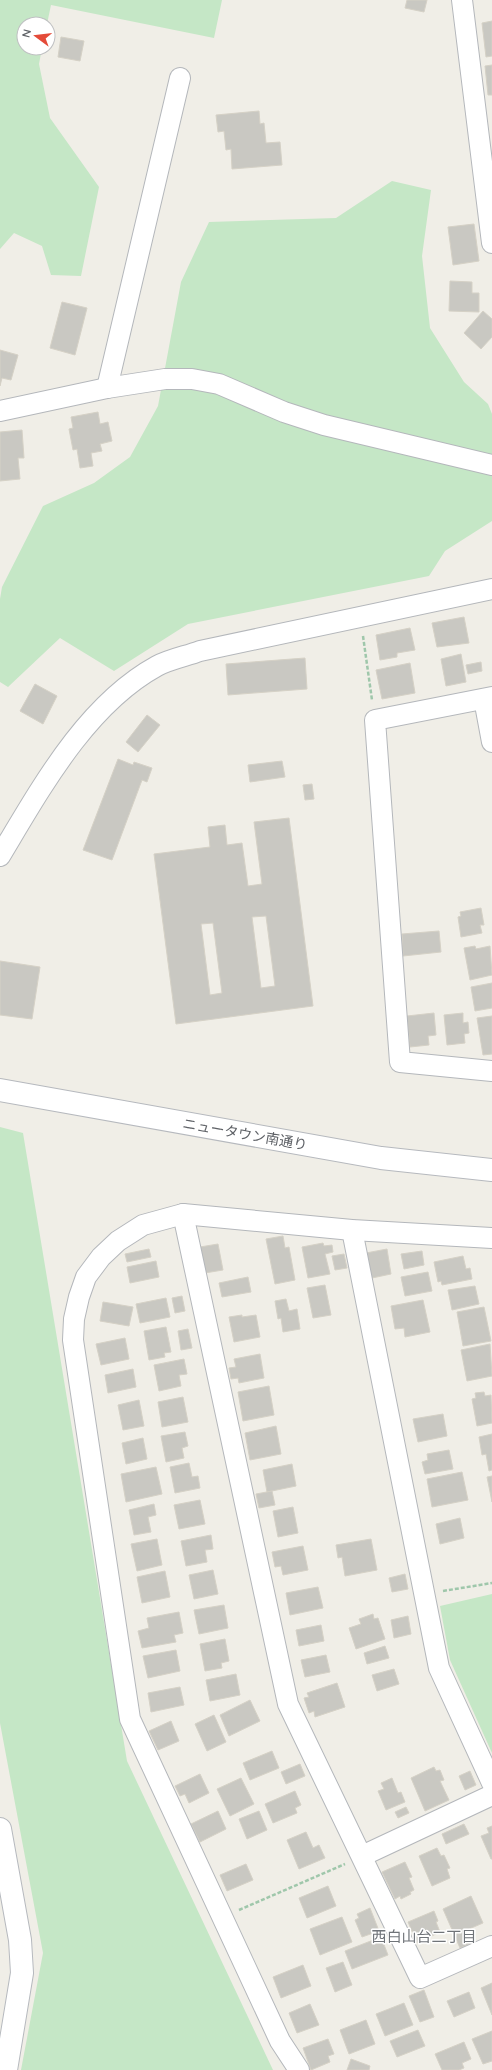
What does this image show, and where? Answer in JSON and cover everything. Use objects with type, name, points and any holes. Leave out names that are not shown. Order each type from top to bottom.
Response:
[{"type":"street","points":[[462,0],[492,243]]},
{"type":"street","points":[[107,388],[180,78]]},
{"type":"street","points":[[0,411],[107,388],[165,379],[192,378],[212,382],[284,412],[324,425],[492,465]]},
{"type":"street","points":[[0,856],[9,827],[87,726],[124,687],[158,665],[200,651],[492,589]]},
{"type":"street","points":[[492,742],[488,698],[375,720],[400,1062],[492,1071]]},
{"type":"street","name":"ニュータウン南通り","points":[[0,1090],[381,1158],[492,1170]]},
{"type":"street","points":[[184,1214],[288,1704],[420,1978],[492,1946]]},
{"type":"street","points":[[298,2070],[280,2041],[130,1719],[74,1340],[74,1319],[79,1297],[86,1277],[101,1257],[118,1240],[143,1225],[184,1214],[352,1230],[492,1238]]},
{"type":"street","points":[[352,1230],[439,1668],[492,1783]]},
{"type":"street","points":[[362,1856],[492,1795]]},
{"type":"street","points":[[0,1828],[20,1940],[22,1973],[6,2070]]},
{"type":"path","points":[[361,616],[375,720]]},
{"type":"path","points":[[424,1595],[492,1583]]},
{"type":"path","points":[[222,1918],[362,1856]]},
{"type":"green space","points":[[0,0],[222,0],[214,38],[51,5],[49,16],[16,16],[16,56],[40,56],[39,64],[50,118],[99,187],[81,276],[51,275],[42,246],[14,233],[0,249]]},
{"type":"green space","points":[[392,181],[431,190],[422,256],[430,328],[464,382],[488,404],[492,414],[492,521],[445,551],[429,576],[188,624],[114,671],[60,638],[8,687],[0,682],[0,599],[2,587],[43,506],[94,483],[130,457],[158,406],[181,282],[209,222],[336,218]]},
{"type":"green space","points":[[0,1127],[23,1133],[127,1761],[273,2070],[21,2070],[43,1953],[0,1723]]},
{"type":"green space","points":[[492,1594],[492,1753],[450,1660],[440,1606]]},
{"type":"building","points":[[407,0],[427,0],[424,12],[405,8]]},
{"type":"building","points":[[492,21],[492,56],[486,57],[482,23]]},
{"type":"building","points":[[61,37],[84,41],[80,61],[58,57]]},
{"type":"building","points":[[492,65],[492,95],[488,95],[485,66]]},
{"type":"building","points":[[259,111],[260,124],[264,123],[266,143],[280,142],[282,165],[232,169],[231,149],[226,150],[224,131],[218,132],[216,115]]},
{"type":"building","points":[[474,224],[479,261],[453,265],[448,227]]},
{"type":"building","points":[[450,281],[472,282],[472,293],[479,293],[479,312],[449,311]]},
{"type":"building","points":[[62,302],[87,308],[75,355],[50,348]]},
{"type":"building","points":[[483,311],[492,319],[492,337],[481,349],[464,333]]},
{"type":"building","points":[[0,350],[18,355],[11,380],[2,378],[0,386]]},
{"type":"building","points":[[98,412],[100,424],[108,422],[112,441],[100,444],[102,451],[91,453],[93,466],[80,468],[77,449],[73,450],[69,429],[73,428],[71,417]]},
{"type":"building","points":[[22,430],[24,458],[18,458],[20,479],[0,481],[0,432]]},
{"type":"building","points":[[464,617],[469,643],[437,647],[432,623]]},
{"type":"building","points":[[410,628],[415,650],[397,653],[397,657],[380,660],[376,635]]},
{"type":"building","points":[[461,654],[466,682],[446,686],[441,659]]},
{"type":"building","points":[[305,658],[307,689],[228,695],[226,664]]},
{"type":"building","points":[[481,662],[482,671],[468,674],[466,665]]},
{"type":"building","points":[[410,663],[415,693],[382,699],[376,670]]},
{"type":"building","points":[[35,684],[57,696],[43,724],[20,711]]},
{"type":"building","points":[[147,715],[160,725],[138,752],[126,742]]},
{"type":"building","points":[[118,759],[133,765],[134,762],[152,768],[147,782],[142,780],[112,860],[83,850]]},
{"type":"building","points":[[282,761],[285,777],[250,782],[248,765]]},
{"type":"building","points":[[312,784],[314,799],[305,800],[303,785]]},
{"type":"building","points":[[289,818],[313,1006],[176,1024],[154,854],[210,847],[208,827],[225,825],[227,845],[242,843],[248,886],[262,884],[254,822]],"holes":[[[266,916],[275,986],[261,988],[252,917]],[[213,923],[222,993],[210,995],[201,924]]]},
{"type":"building","points":[[481,908],[484,925],[480,925],[482,933],[461,937],[458,917],[461,916],[460,912]]},
{"type":"building","points":[[439,931],[441,952],[403,956],[402,934]]},
{"type":"building","points":[[475,946],[476,949],[490,946],[492,975],[470,980],[464,948]]},
{"type":"building","points":[[0,961],[40,967],[32,1019],[0,1015]]},
{"type":"building","points":[[492,983],[492,1008],[475,1011],[471,987]]},
{"type":"building","points":[[434,1013],[436,1035],[428,1036],[429,1045],[410,1047],[407,1016]]},
{"type":"building","points":[[463,1013],[463,1023],[468,1022],[469,1033],[464,1034],[465,1043],[447,1045],[444,1015]]},
{"type":"building","points":[[492,1016],[492,1054],[483,1055],[477,1018]]},
{"type":"building","points":[[283,1236],[285,1248],[289,1247],[295,1280],[275,1284],[266,1239]]},
{"type":"building","points":[[323,1243],[324,1246],[332,1245],[333,1252],[325,1254],[330,1274],[308,1278],[302,1247]]},
{"type":"building","points":[[218,1244],[223,1270],[205,1273],[200,1247]]},
{"type":"building","points":[[149,1249],[151,1257],[127,1262],[125,1254]]},
{"type":"building","points":[[387,1249],[391,1274],[372,1278],[366,1253]]},
{"type":"building","points":[[422,1251],[424,1265],[404,1269],[401,1254]]},
{"type":"building","points":[[344,1254],[347,1268],[335,1270],[332,1256]]},
{"type":"building","points":[[463,1256],[466,1269],[470,1268],[472,1279],[442,1285],[441,1281],[438,1282],[434,1262]]},
{"type":"building","points":[[156,1261],[159,1277],[130,1283],[127,1267]]},
{"type":"building","points":[[428,1272],[432,1291],[405,1296],[401,1277]]},
{"type":"building","points":[[248,1277],[251,1292],[222,1297],[219,1283]]},
{"type":"building","points":[[325,1285],[331,1315],[313,1318],[307,1288]]},
{"type":"building","points":[[475,1286],[479,1304],[452,1310],[448,1290]]},
{"type":"building","points":[[182,1296],[185,1311],[175,1313],[172,1298]]},
{"type":"building","points":[[166,1298],[170,1317],[140,1323],[136,1304]]},
{"type":"building","points":[[286,1299],[289,1311],[297,1309],[300,1329],[283,1332],[281,1318],[278,1319],[275,1301]]},
{"type":"building","points":[[423,1300],[430,1332],[405,1337],[404,1328],[395,1329],[391,1306]]},
{"type":"building","points":[[103,1302],[133,1307],[129,1326],[100,1321]]},
{"type":"building","points":[[484,1307],[491,1341],[463,1346],[457,1312]]},
{"type":"building","points":[[242,1315],[242,1317],[256,1315],[260,1337],[234,1342],[229,1317]]},
{"type":"building","points":[[166,1327],[171,1352],[164,1353],[165,1357],[149,1360],[144,1331]]},
{"type":"building","points":[[188,1329],[192,1348],[181,1350],[178,1331]]},
{"type":"building","points":[[125,1338],[129,1359],[101,1365],[96,1344]]},
{"type":"building","points":[[490,1344],[492,1376],[467,1381],[461,1350]]},
{"type":"building","points":[[260,1354],[264,1378],[239,1383],[238,1378],[231,1379],[229,1368],[236,1367],[234,1359]]},
{"type":"building","points":[[184,1359],[187,1374],[179,1375],[181,1386],[159,1391],[154,1365]]},
{"type":"building","points":[[133,1369],[136,1387],[108,1393],[105,1375]]},
{"type":"building","points":[[269,1386],[274,1415],[243,1421],[238,1392]]},
{"type":"building","points":[[484,1392],[485,1396],[491,1395],[492,1423],[477,1426],[472,1399],[476,1398],[475,1393]]},
{"type":"building","points":[[183,1397],[188,1422],[162,1427],[158,1402]]},
{"type":"building","points":[[139,1400],[144,1426],[123,1430],[118,1405]]},
{"type":"building","points":[[443,1414],[447,1436],[418,1442],[413,1419]]},
{"type":"building","points":[[276,1426],[281,1454],[250,1460],[245,1433]]},
{"type":"building","points":[[185,1432],[188,1446],[182,1448],[184,1458],[166,1462],[161,1436]]},
{"type":"building","points":[[492,1434],[492,1470],[489,1471],[486,1454],[482,1455],[479,1437]]},
{"type":"building","points":[[143,1438],[147,1459],[126,1464],[122,1443]]},
{"type":"building","points":[[449,1450],[453,1469],[425,1474],[422,1462],[428,1460],[427,1454]]},
{"type":"building","points":[[189,1463],[192,1477],[198,1476],[200,1488],[175,1493],[170,1467]]},
{"type":"building","points":[[292,1464],[296,1486],[267,1492],[263,1470]]},
{"type":"building","points":[[156,1467],[162,1494],[126,1502],[121,1474]]},
{"type":"building","points":[[462,1472],[468,1500],[432,1507],[427,1479]]},
{"type":"building","points":[[492,1476],[492,1502],[487,1477]]},
{"type":"building","points":[[272,1491],[275,1505],[259,1508],[256,1494]]},
{"type":"building","points":[[200,1500],[205,1524],[179,1529],[174,1505]]},
{"type":"building","points":[[154,1504],[156,1515],[148,1517],[151,1532],[134,1535],[129,1510]]},
{"type":"building","points":[[293,1507],[298,1533],[278,1537],[273,1511]]},
{"type":"building","points":[[460,1518],[464,1538],[440,1544],[436,1524]]},
{"type":"building","points":[[211,1535],[213,1549],[205,1550],[207,1562],[186,1566],[181,1541]]},
{"type":"building","points":[[157,1539],[162,1565],[137,1571],[131,1544]]},
{"type":"building","points":[[371,1539],[377,1570],[345,1576],[342,1557],[338,1558],[336,1545]]},
{"type":"building","points":[[303,1546],[308,1570],[283,1575],[281,1566],[275,1567],[272,1552]]},
{"type":"building","points":[[213,1570],[218,1594],[194,1599],[189,1575]]},
{"type":"building","points":[[165,1571],[170,1597],[142,1603],[137,1577]]},
{"type":"building","points":[[405,1574],[408,1589],[392,1592],[389,1578]]},
{"type":"building","points":[[318,1587],[323,1608],[290,1615],[286,1593]]},
{"type":"building","points":[[224,1605],[228,1628],[199,1634],[194,1610]]},
{"type":"building","points":[[179,1612],[183,1633],[174,1635],[176,1642],[142,1648],[138,1631],[149,1628],[147,1618]]},
{"type":"building","points":[[373,1614],[374,1619],[378,1618],[385,1639],[356,1649],[349,1628],[361,1624],[359,1619]]},
{"type":"building","points":[[408,1616],[411,1634],[394,1638],[391,1620]]},
{"type":"building","points":[[321,1625],[324,1641],[299,1646],[296,1630]]},
{"type":"building","points":[[225,1639],[229,1661],[221,1663],[222,1668],[205,1671],[200,1644]]},
{"type":"building","points":[[385,1646],[389,1658],[367,1664],[364,1653]]},
{"type":"building","points":[[176,1650],[180,1671],[148,1678],[143,1656]]},
{"type":"building","points":[[326,1655],[330,1672],[305,1677],[301,1660]]},
{"type":"building","points":[[394,1669],[399,1684],[377,1691],[372,1675]]},
{"type":"building","points":[[236,1674],[240,1695],[210,1701],[206,1680]]},
{"type":"building","points":[[337,1683],[345,1707],[315,1717],[314,1711],[309,1713],[304,1698],[309,1697],[307,1693]]},
{"type":"building","points":[[180,1687],[184,1705],[151,1712],[148,1693]]},
{"type":"building","points":[[250,1700],[260,1721],[229,1736],[220,1715]]},
{"type":"building","points":[[214,1715],[226,1742],[207,1751],[195,1724]]},
{"type":"building","points":[[171,1721],[179,1741],[158,1750],[149,1731]]},
{"type":"building","points":[[272,1751],[279,1768],[250,1780],[243,1763]]},
{"type":"building","points":[[300,1764],[305,1776],[286,1784],[281,1772]]},
{"type":"building","points":[[434,1767],[436,1771],[440,1770],[444,1780],[440,1781],[449,1800],[425,1811],[411,1778]]},
{"type":"building","points":[[470,1771],[476,1785],[465,1790],[459,1776]]},
{"type":"building","points":[[200,1774],[209,1793],[189,1803],[185,1794],[180,1796],[175,1786]]},
{"type":"building","points":[[241,1778],[254,1804],[230,1816],[217,1789]]},
{"type":"building","points":[[392,1778],[398,1793],[401,1792],[405,1802],[386,1810],[378,1791],[384,1789],[381,1783]]},
{"type":"building","points":[[295,1791],[301,1805],[295,1808],[297,1813],[273,1823],[265,1804]]},
{"type":"building","points":[[406,1807],[409,1813],[398,1818],[395,1812]]},
{"type":"building","points":[[218,1811],[226,1829],[200,1842],[191,1824]]},
{"type":"building","points":[[259,1811],[267,1830],[247,1839],[239,1819]]},
{"type":"building","points":[[464,1824],[469,1834],[446,1844],[442,1834]]},
{"type":"building","points":[[492,1826],[491,1859],[481,1836],[489,1833],[487,1828]]},
{"type":"building","points":[[306,1832],[313,1848],[319,1845],[325,1858],[299,1869],[287,1840]]},
{"type":"building","points":[[437,1848],[441,1856],[444,1855],[450,1868],[447,1869],[450,1878],[432,1886],[419,1856]]},
{"type":"building","points":[[405,1862],[412,1877],[409,1878],[414,1890],[410,1892],[411,1894],[401,1899],[400,1896],[395,1899],[382,1872]]},
{"type":"building","points":[[246,1864],[253,1880],[227,1891],[220,1875]]},
{"type":"building","points":[[328,1886],[336,1906],[307,1918],[299,1898]]},
{"type":"building","points":[[471,1896],[483,1923],[469,1929],[475,1942],[460,1948],[443,1909]]},
{"type":"building","points":[[370,1908],[379,1931],[362,1937],[355,1920],[359,1918],[357,1914]]},
{"type":"building","points":[[434,1911],[440,1932],[417,1943],[408,1922]]},
{"type":"building","points":[[342,1917],[352,1942],[320,1955],[310,1929]]},
{"type":"building","points":[[381,1937],[388,1955],[352,1969],[345,1951]]},
{"type":"building","points":[[343,1962],[352,1985],[335,1992],[326,1968]]},
{"type":"building","points":[[303,1965],[311,1986],[281,1998],[273,1977]]},
{"type":"building","points":[[492,1983],[492,2015],[481,1988]]},
{"type":"building","points":[[424,1990],[434,2017],[420,2022],[409,1996]]},
{"type":"building","points":[[469,1992],[475,2008],[454,2017],[447,2001]]},
{"type":"building","points":[[404,2003],[413,2025],[385,2036],[376,2014]]},
{"type":"building","points":[[310,2004],[319,2025],[297,2033],[289,2013]]},
{"type":"building","points":[[366,2020],[375,2044],[349,2054],[340,2030]]},
{"type":"building","points":[[418,2030],[425,2046],[397,2057],[390,2041]]},
{"type":"building","points":[[492,2031],[492,2061],[483,2064],[472,2039]]},
{"type":"building","points":[[328,2039],[334,2054],[328,2056],[330,2062],[311,2070],[303,2048]]},
{"type":"building","points":[[464,2042],[471,2059],[462,2063],[464,2068],[459,2070],[442,2070],[435,2054]]},
{"type":"building","points":[[351,2059],[370,2066],[369,2070],[347,2070]]},
{"type":"district","name":"西白山台二丁目","points":[[424,1937]]}]
